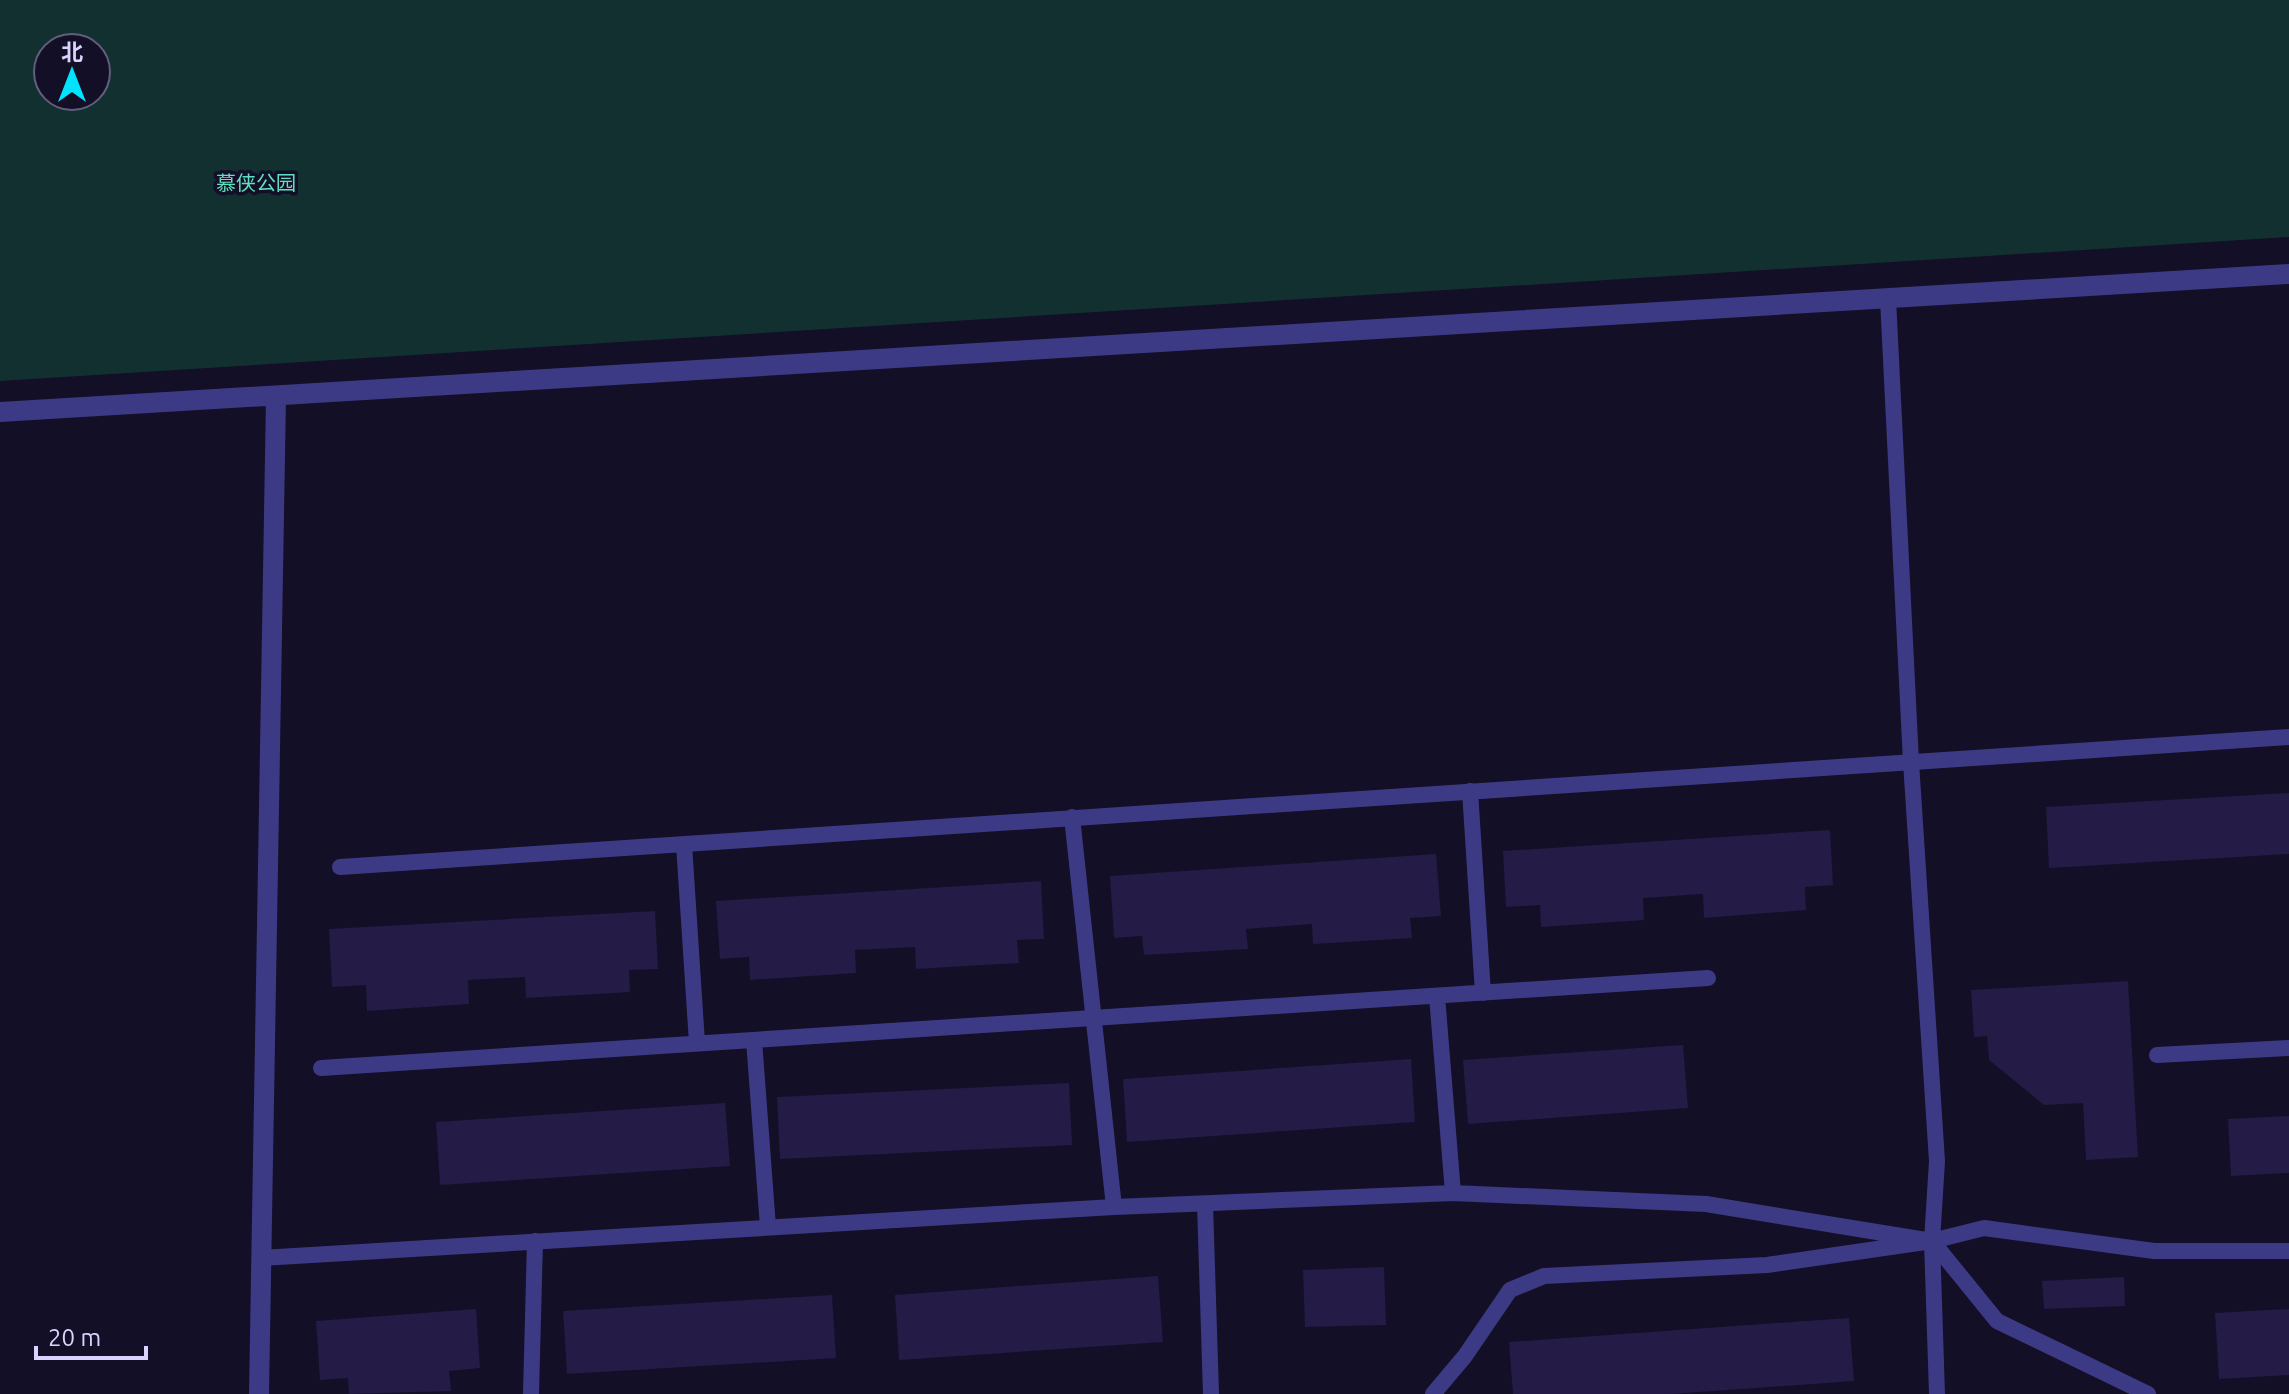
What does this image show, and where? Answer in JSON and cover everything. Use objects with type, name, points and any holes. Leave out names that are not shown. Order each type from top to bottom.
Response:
[{"type":"street","points":[[0,412],[2289,274]]},
{"type":"street","points":[[259,1394],[276,397]]},
{"type":"lane","points":[[1888,299],[1911,762],[1937,1161],[1932,1241],[1937,1394]]},
{"type":"lane","points":[[340,867],[2289,737]]},
{"type":"lane","points":[[1470,791],[1483,993]]},
{"type":"lane","points":[[1072,817],[1114,1207]]},
{"type":"lane","points":[[684,844],[697,1043]]},
{"type":"lane","points":[[321,1068],[1708,978]]},
{"type":"lane","points":[[1437,996],[1453,1193]]},
{"type":"lane","points":[[754,1040],[768,1227]]},
{"type":"lane","points":[[2157,1055],[2289,1048]]},
{"type":"lane","points":[[261,1258],[1114,1207],[1453,1193],[1706,1204],[1932,1241],[1997,1321],[2148,1394]]},
{"type":"lane","points":[[1205,1204],[1211,1394]]},
{"type":"lane","points":[[1433,1394],[1465,1356],[1510,1290],[1544,1276],[1767,1265],[1932,1241],[1984,1228],[2154,1251],[2289,1251]]},
{"type":"lane","points":[[531,1394],[535,1241]]},
{"type":"green space","name":"慕侠公园","points":[[0,0],[2289,0],[2289,237],[0,381]]},
{"type":"building","points":[[2289,793],[2289,854],[2049,868],[2046,807]]},
{"type":"building","points":[[1830,830],[1833,885],[1805,887],[1806,910],[1704,918],[1703,894],[1643,898],[1644,920],[1541,927],[1540,905],[1506,907],[1503,851]]},
{"type":"building","points":[[1436,854],[1441,916],[1410,918],[1412,938],[1313,944],[1312,924],[1246,929],[1248,949],[1144,955],[1142,936],[1114,938],[1110,876]]},
{"type":"building","points":[[1041,881],[1044,939],[1017,940],[1019,963],[916,969],[915,947],[855,950],[856,973],[750,980],[749,957],[720,959],[716,901]]},
{"type":"building","points":[[655,911],[658,969],[629,970],[630,992],[526,998],[525,977],[468,980],[469,1004],[367,1011],[366,985],[332,987],[329,929]]},
{"type":"building","points":[[2128,981],[2138,1157],[2086,1160],[2083,1103],[2044,1105],[1989,1060],[1987,1036],[1974,1037],[1971,990]]},
{"type":"building","points":[[1683,1045],[1688,1108],[1468,1124],[1463,1060]]},
{"type":"building","points":[[1411,1059],[1415,1122],[1127,1142],[1123,1079]]},
{"type":"building","points":[[1069,1083],[1072,1145],[780,1159],[777,1097]]},
{"type":"building","points":[[725,1103],[730,1166],[440,1185],[436,1122]]},
{"type":"building","points":[[2289,1116],[2289,1173],[2231,1176],[2228,1119]]},
{"type":"building","points":[[1384,1267],[1386,1325],[1305,1327],[1303,1270]]},
{"type":"building","points":[[1158,1276],[1163,1342],[899,1360],[895,1295]]},
{"type":"building","points":[[2124,1277],[2125,1306],[2044,1309],[2042,1281]]},
{"type":"building","points":[[832,1295],[836,1358],[567,1374],[563,1311]]},
{"type":"building","points":[[476,1309],[480,1368],[449,1371],[451,1391],[349,1394],[348,1378],[320,1380],[316,1321]]},
{"type":"building","points":[[2289,1309],[2289,1375],[2219,1379],[2215,1313]]},
{"type":"building","points":[[1849,1318],[1854,1381],[1671,1394],[1513,1394],[1509,1342]]}]
